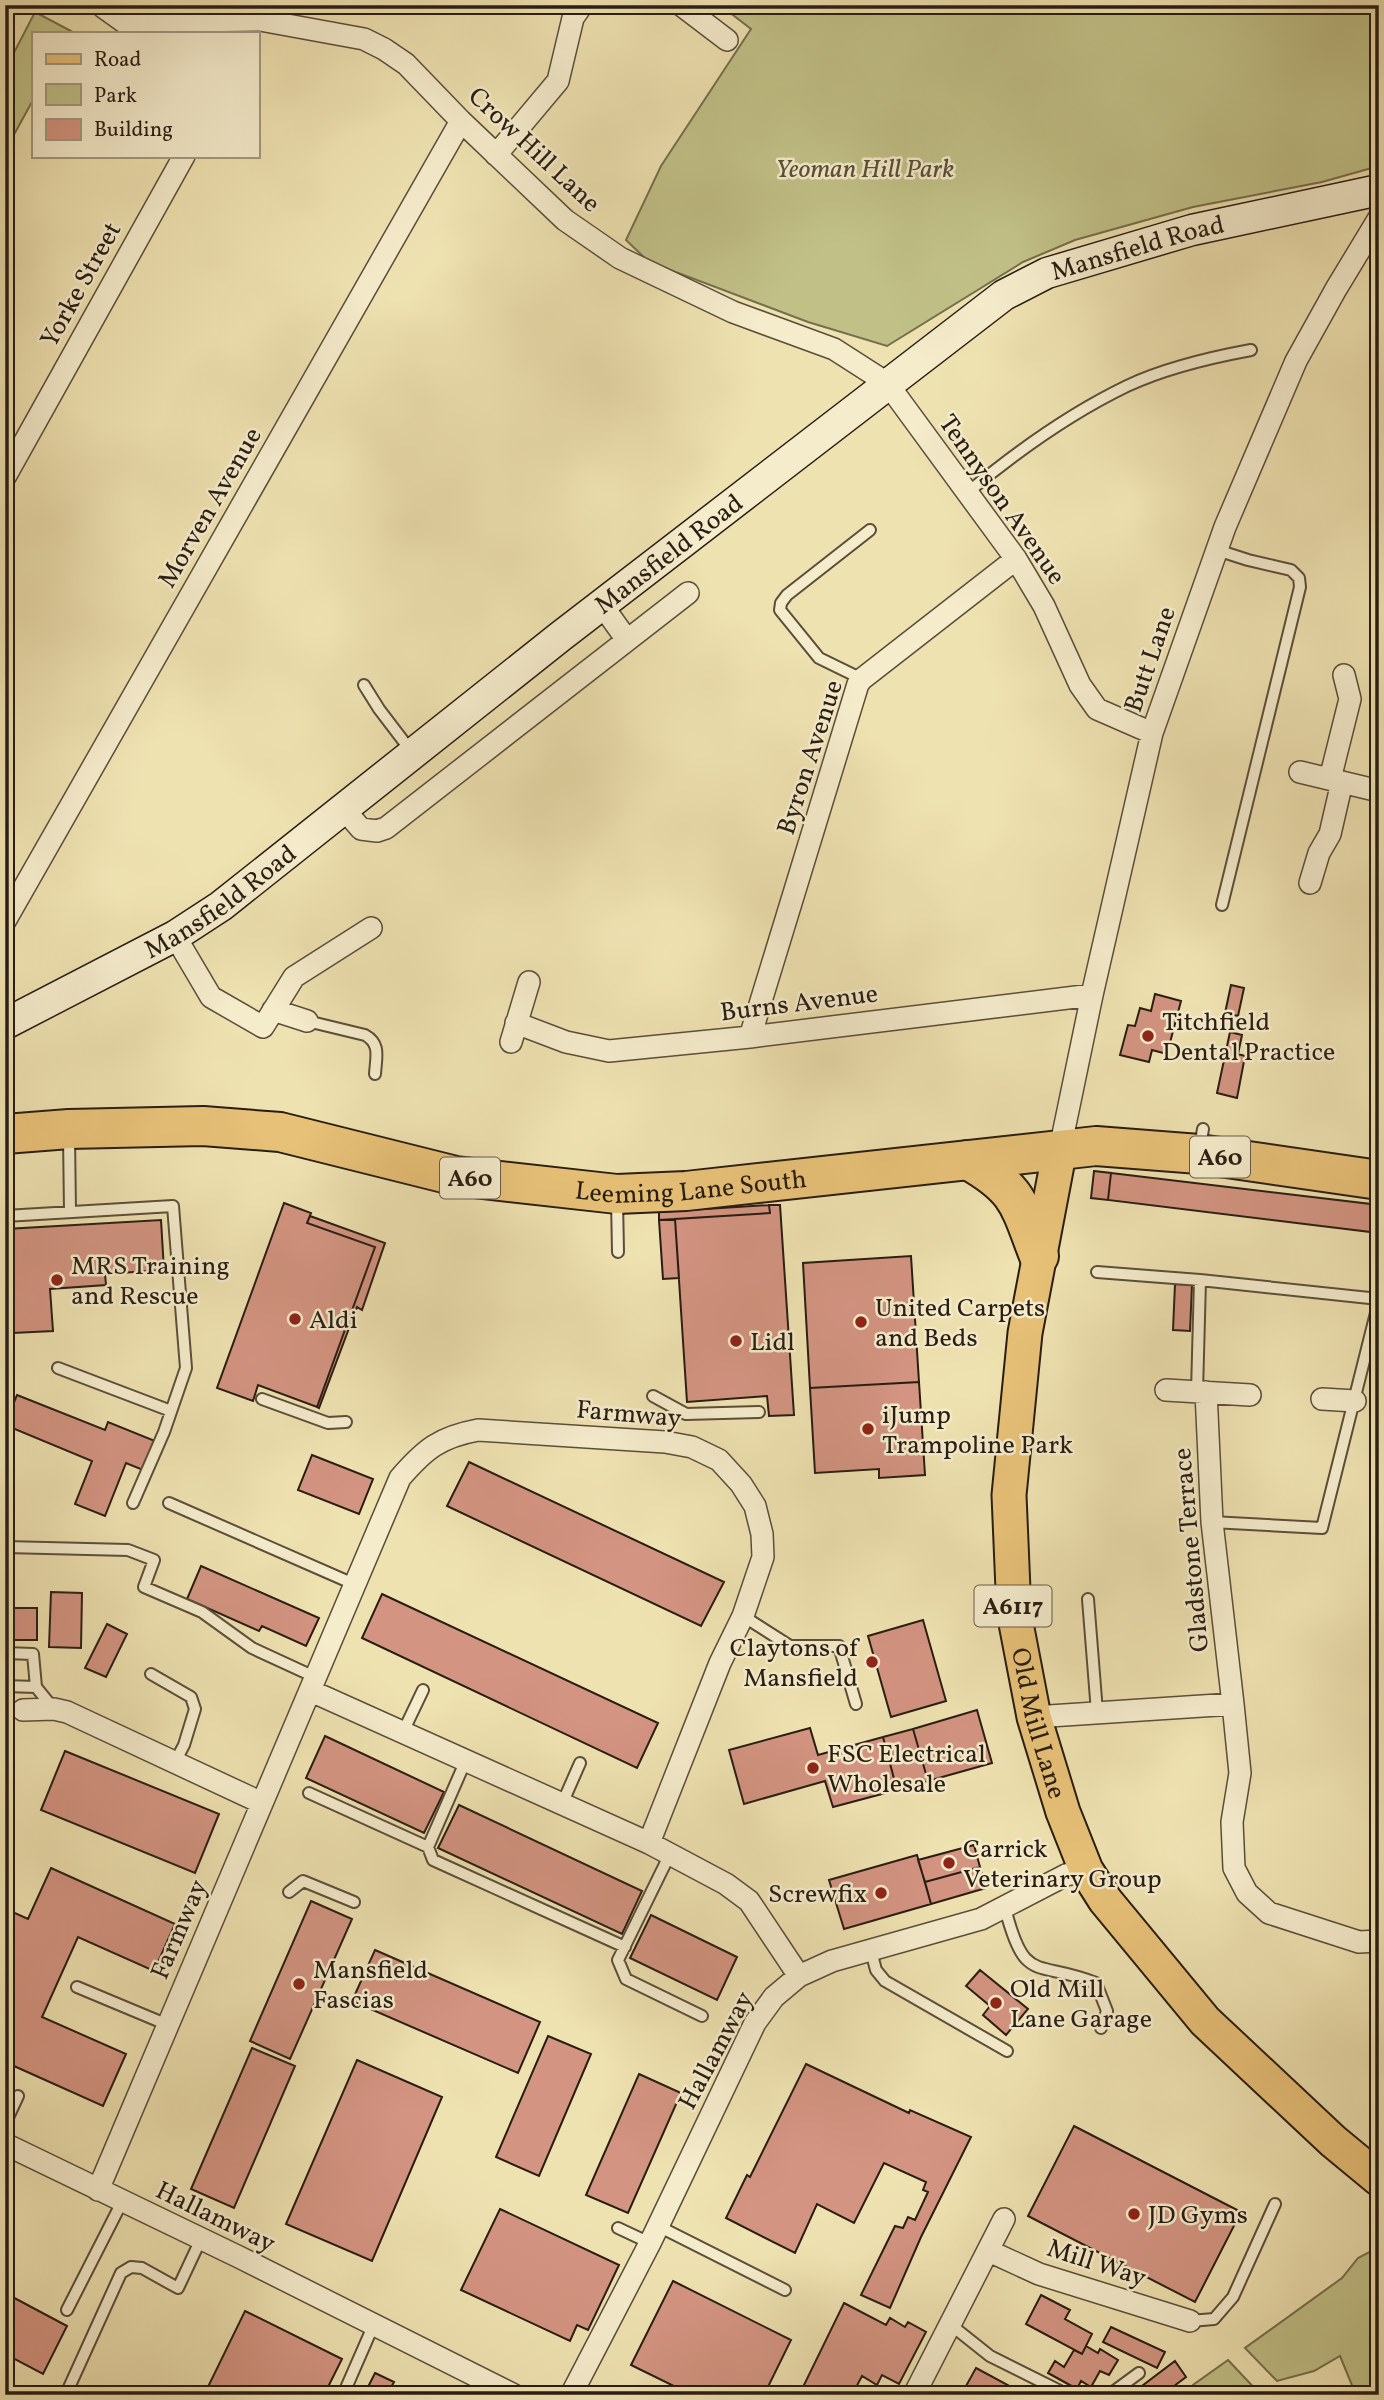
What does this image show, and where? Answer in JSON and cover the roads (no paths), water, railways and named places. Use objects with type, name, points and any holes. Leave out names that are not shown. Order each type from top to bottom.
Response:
[{"type":"highway","name":"Leeming Lane South","points":[[5,1134],[69,1129],[203,1126],[281,1132],[456,1176],[617,1194],[687,1191],[1060,1149],[1201,1141],[1379,1180]]},
{"type":"highway","points":[[968,1160],[994,1175],[1011,1192],[1019,1204],[1039,1256]]},
{"type":"main road","name":"Mansfield Road","points":[[5,1024],[175,936],[221,906],[412,753],[1004,295],[1047,273],[1192,230],[1379,190]]},
{"type":"main road","name":"Old Mill Lane","points":[[1060,1149],[1025,1333],[1009,1495],[1014,1613],[1034,1717],[1063,1812],[1086,1870],[1105,1900],[1205,2021],[1333,2141],[1379,2179]]},
{"type":"street","name":"Crow Hill Lane","points":[[104,5],[103,7],[124,22],[260,20],[364,39],[405,64],[565,220],[620,258],[733,312],[834,349],[887,383]]},
{"type":"street","points":[[496,155],[558,81],[573,18],[582,5]]},
{"type":"street","points":[[681,5],[727,40]]},
{"type":"street","name":"Morven Avenue","points":[[5,921],[461,121]]},
{"type":"street","name":"Yorke Street","points":[[5,477],[183,158]]},
{"type":"street","name":"Butt Lane","points":[[1060,1149],[1152,733],[1217,550],[1296,361],[1379,218]]},
{"type":"street","name":"Tennyson Avenue","points":[[887,383],[1016,559],[1044,606],[1080,685],[1097,709],[1152,733]]},
{"type":"street","name":"Byron Avenue","points":[[750,1037],[858,684],[1016,559]]},
{"type":"street","points":[[343,808],[361,829],[377,831],[386,828],[688,593]]},
{"type":"street","points":[[602,605],[627,640]]},
{"type":"street","points":[[1310,883],[1319,853],[1330,834],[1350,699],[1345,675]]},
{"type":"street","points":[[1300,772],[1379,791]]},
{"type":"street","points":[[175,936],[211,997],[263,1027],[294,977],[371,928]]},
{"type":"street","name":"Burns Avenue","points":[[529,982],[514,1032],[609,1051],[750,1037],[1092,995]]},
{"type":"street","points":[[274,1010],[307,1021]]},
{"type":"street","points":[[1166,1390],[1250,1395]]},
{"type":"street","name":"Gladstone Terrace","points":[[1202,1392],[1212,1522],[1240,1773],[1232,1822],[1234,1868],[1247,1894],[1269,1913],[1359,1942],[1379,1941]]},
{"type":"street","points":[[1322,1399],[1355,1401]]},
{"type":"street","name":"Farmway","points":[[98,2190],[400,1478],[425,1451],[453,1435],[478,1430],[665,1442],[692,1447],[719,1460],[741,1484],[755,1506],[762,1534],[763,1557],[743,1616],[720,1663],[649,1843]]},
{"type":"street","points":[[314,1684],[403,1732],[649,1843],[726,1884],[749,1901],[799,1976]]},
{"type":"street","points":[[1034,1717],[1233,1704]]},
{"type":"street","points":[[14,1712],[54,1709],[67,1712],[262,1803]]},
{"type":"street","name":"Hallamway","points":[[571,2395],[654,2234],[755,2023],[774,1997],[799,1976],[832,1961],[981,1919],[1066,1875],[1086,1870]]},
{"type":"street","name":"Hallamway","points":[[5,2144],[514,2395]]},
{"type":"street","points":[[914,2395],[1004,2220]]},
{"type":"street","name":"Mill Way","points":[[989,2251],[1039,2274],[1190,2321]]},
{"type":"lane","points":[[967,493],[1010,457],[1079,412],[1130,384],[1220,356],[1251,350]]},
{"type":"lane","points":[[862,679],[819,658],[780,610],[787,595],[870,530]]},
{"type":"lane","points":[[1217,550],[1291,570],[1299,578],[1300,587],[1222,905]]},
{"type":"lane","points":[[364,685],[412,753]]},
{"type":"lane","points":[[307,1021],[365,1035],[374,1040],[377,1046],[375,1074]]},
{"type":"lane","points":[[69,1129],[70,1211]]},
{"type":"lane","points":[[617,1194],[618,1252]]},
{"type":"lane","points":[[5,1216],[173,1206],[186,1368],[164,1432],[133,1503]]},
{"type":"lane","points":[[1097,1272],[1200,1280],[1379,1300],[1322,1528],[1212,1522]]},
{"type":"lane","points":[[1200,1280],[1202,1392]]},
{"type":"lane","points":[[58,1368],[171,1411]]},
{"type":"lane","points":[[653,1396],[686,1414],[759,1412]]},
{"type":"lane","points":[[262,1399],[328,1423],[346,1422]]},
{"type":"lane","points":[[169,1503],[356,1585]]},
{"type":"lane","points":[[5,1547],[128,1550],[154,1560],[144,1587],[202,1612],[252,1648],[314,1684]]},
{"type":"lane","points":[[1088,1599],[1097,1712]]},
{"type":"lane","points":[[743,1616],[790,1646],[839,1646],[856,1704]]},
{"type":"lane","points":[[5,1653],[33,1654],[36,1687],[54,1709]]},
{"type":"lane","points":[[151,1674],[191,1697],[195,1709],[184,1745],[175,1762]]},
{"type":"lane","points":[[5,1686],[36,1687]]},
{"type":"lane","points":[[403,1732],[423,1690]]},
{"type":"lane","points":[[428,1847],[467,1760]]},
{"type":"lane","points":[[562,1804],[580,1763]]},
{"type":"lane","points":[[309,1793],[428,1847],[433,1860],[625,1947]]},
{"type":"lane","points":[[670,1854],[618,1960],[626,1979],[702,2016]]},
{"type":"lane","points":[[289,1892],[303,1881],[354,1902]]},
{"type":"lane","points":[[1005,1908],[1019,1953],[1033,1966],[1096,1983],[1107,2011],[1101,2028]]},
{"type":"lane","points":[[871,1951],[876,1970],[885,1981],[1007,2051]]},
{"type":"lane","points":[[77,1987],[168,2025]]},
{"type":"lane","points":[[5,2124],[18,2096]]},
{"type":"lane","points":[[67,2310],[122,2202]]},
{"type":"lane","points":[[1190,2321],[1214,2319],[1233,2297],[1276,2204]]},
{"type":"lane","points":[[618,2228],[654,2234],[785,2290]]},
{"type":"lane","points":[[67,2392],[121,2273],[131,2267],[142,2268],[178,2288],[201,2239]]},
{"type":"lane","points":[[343,2395],[373,2324]]},
{"type":"lane","points":[[951,2325],[990,2356],[1068,2395]]},
{"type":"lane","points":[[1109,2395],[1139,2373]]},
{"type":"place","name":"Titchfield Dental Practice","points":[[1148,1036]]},
{"type":"place","name":"MRS Training and Rescue","points":[[57,1280]]},
{"type":"place","name":"Aldi","points":[[295,1319]]},
{"type":"place","name":"United Carpets and Beds","points":[[861,1322]]},
{"type":"place","name":"Lidl","points":[[736,1341]]},
{"type":"place","name":"iJump Trampoline Park","points":[[868,1429]]},
{"type":"place","name":"Claytons of Mansfield","points":[[872,1662]]},
{"type":"place","name":"FSC Electrical Wholesale","points":[[813,1768]]},
{"type":"place","name":"Carrick Veterinary Group","points":[[949,1863]]},
{"type":"place","name":"Screwfix","points":[[881,1893]]},
{"type":"place","name":"Mansfield Fascias","points":[[299,1984]]},
{"type":"place","name":"Old Mill Lane Garage","points":[[996,2003]]},
{"type":"place","name":"JD Gyms","points":[[1134,2214]]},
{"type":"park label","name":"Yeoman Hill Park","points":[[865,168]]}]
